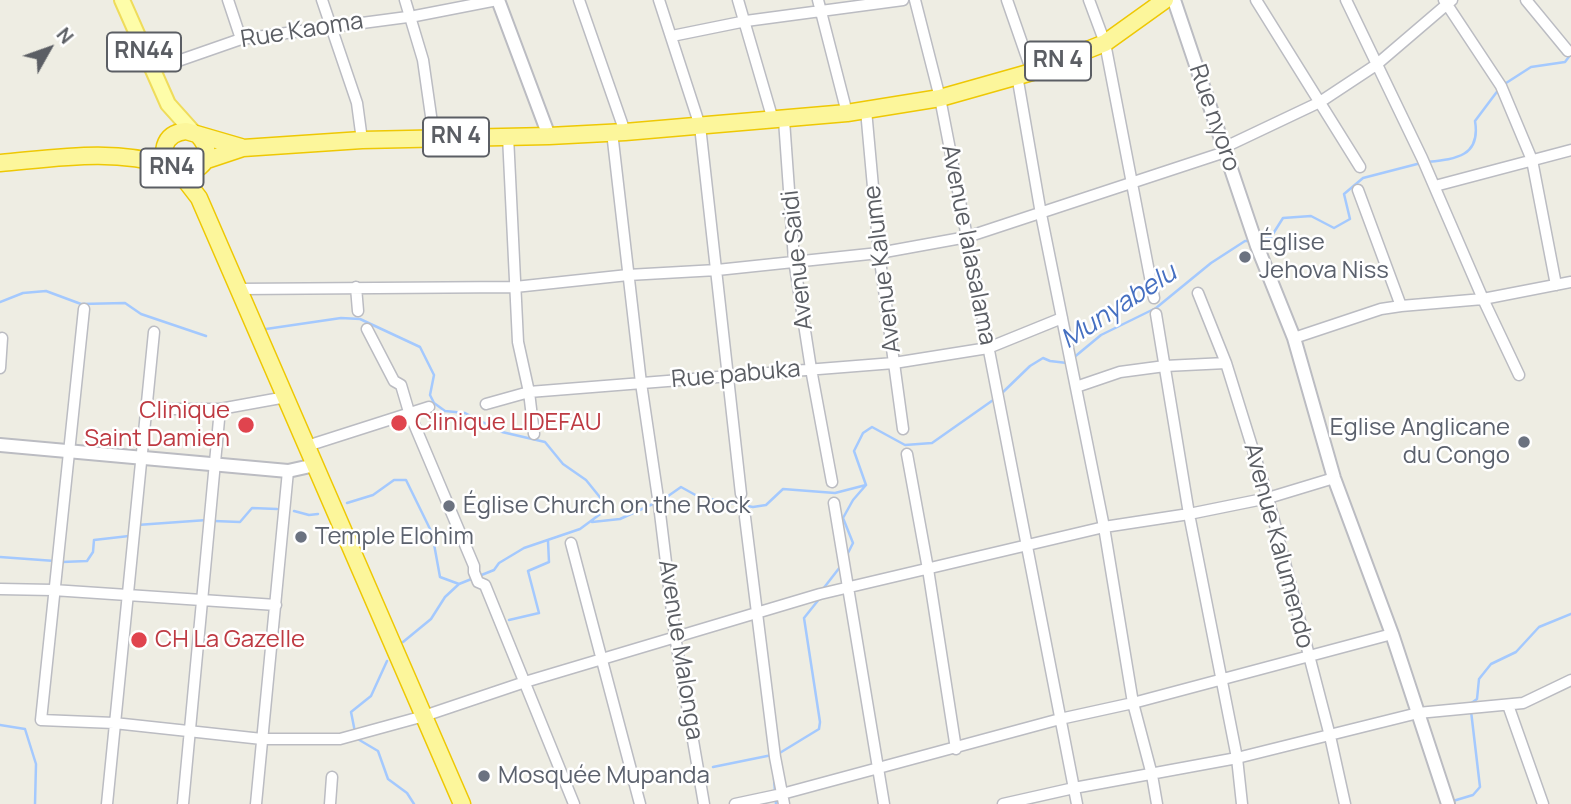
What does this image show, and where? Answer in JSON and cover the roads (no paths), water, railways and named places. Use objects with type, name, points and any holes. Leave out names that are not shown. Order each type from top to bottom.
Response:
[{"type":"highway","name":"RN 4","points":[[202,164],[243,148],[362,140],[618,132],[847,113],[940,98],[1024,74],[1105,43],[1165,0]]},
{"type":"highway","name":"RN4","points":[[199,198],[165,160],[168,140],[177,132],[186,131],[243,148]]},
{"type":"highway","name":"RN4","points":[[174,169],[194,171],[202,164],[205,146],[196,134]]},
{"type":"highway","points":[[130,157],[168,140]]},
{"type":"highway","points":[[0,163],[92,155],[150,160],[174,169]]},
{"type":"highway","points":[[202,164],[199,198],[462,804]]},
{"type":"main road","name":"RN44","points":[[122,0],[168,104],[196,134]]},
{"type":"main road","name":"RN44","points":[[168,104],[168,140]]},
{"type":"street","points":[[228,0],[241,39]]},
{"type":"street","points":[[322,0],[357,103],[362,140]]},
{"type":"street","points":[[405,0],[424,60],[434,137]]},
{"type":"street","name":"Rue Kaoma","points":[[152,70],[241,39],[498,0]]},
{"type":"street","points":[[498,0],[549,136]]},
{"type":"street","name":"Avenue Malonga","points":[[579,0],[618,132],[628,275],[641,383],[659,500],[675,636],[704,804]]},
{"type":"street","points":[[659,0],[700,126],[741,494]]},
{"type":"street","name":"Avenue Saidi","points":[[738,0],[779,120],[794,260],[832,482]]},
{"type":"street","points":[[672,36],[820,5],[903,0]]},
{"type":"street","name":"Avenue lalasalama","points":[[915,0],[940,98],[1077,804]]},
{"type":"street","points":[[1007,0],[1024,74],[1041,214],[1104,527],[1133,703],[1157,804]]},
{"type":"street","points":[[1089,0],[1105,43],[1154,298]]},
{"type":"street","name":"Rue nyoro","points":[[1174,0],[1256,241],[1294,338]]},
{"type":"street","points":[[1256,0],[1360,167]]},
{"type":"street","points":[[1346,0],[1435,186],[1518,375]]},
{"type":"street","points":[[1526,0],[1568,51]]},
{"type":"street","points":[[238,289],[516,287],[879,253],[967,237],[1224,150],[1320,102],[1377,65],[1448,1],[1506,97],[1532,160],[1556,285]]},
{"type":"street","points":[[820,5],[847,113]]},
{"type":"street","name":"Avenue Kalume","points":[[866,110],[879,253],[903,429]]},
{"type":"street","points":[[508,136],[518,342],[529,392],[534,434]]},
{"type":"street","points":[[1435,186],[1571,150]]},
{"type":"street","points":[[1358,190],[1401,306]]},
{"type":"street","points":[[1448,804],[1392,634],[1334,478],[1294,338],[1381,309],[1483,299],[1571,282]]},
{"type":"street","points":[[356,287],[358,311]]},
{"type":"street","name":"Avenue Kalumendo","points":[[1198,293],[1226,363],[1268,498],[1345,804]]},
{"type":"street","points":[[84,309],[41,720],[114,723],[262,738],[340,740],[424,716],[525,681],[823,593],[1104,527],[1268,498],[1334,478]]},
{"type":"street","points":[[1156,314],[1189,514],[1237,758],[1242,804]]},
{"type":"street","name":"Rue pabuka","points":[[486,404],[529,392],[894,363],[988,348],[1062,318]]},
{"type":"street","points":[[367,329],[394,381],[401,385],[409,412],[474,566],[476,577],[485,585],[574,804]]},
{"type":"street","points":[[107,804],[154,332]]},
{"type":"street","points":[[0,368],[2,338]]},
{"type":"street","points":[[1076,387],[1120,372],[1165,366],[1226,363]]},
{"type":"street","points":[[147,409],[220,409],[286,397]]},
{"type":"street","points":[[307,446],[429,407]]},
{"type":"street","points":[[183,804],[220,409]]},
{"type":"street","points":[[0,445],[288,471],[314,465]]},
{"type":"street","points":[[907,453],[956,749]]},
{"type":"street","points":[[256,804],[288,471]]},
{"type":"street","points":[[834,503],[884,804]]},
{"type":"street","points":[[745,517],[779,797]]},
{"type":"street","points":[[571,543],[640,804]]},
{"type":"street","points":[[0,589],[276,605]]},
{"type":"street","points":[[735,804],[779,797],[1060,719],[1133,703],[1392,634]]},
{"type":"street","points":[[1010,803],[1074,788],[1237,758],[1418,713],[1523,703],[1571,680]]},
{"type":"street","points":[[1508,705],[1543,804]]},
{"type":"street","points":[[330,804],[332,777]]},
{"type":"waterway","name":"Munyabelu","points":[[1503,85],[1531,67],[1565,62],[1571,54]]},
{"type":"waterway","name":"Munyabelu","points":[[1427,162],[1456,157],[1470,149],[1476,133],[1475,121],[1499,89]]},
{"type":"waterway","name":"Munyabelu","points":[[1259,240],[1271,237],[1283,218],[1311,216],[1334,228],[1350,219],[1344,194],[1363,178],[1421,163]]},
{"type":"waterway","name":"Munyabelu","points":[[1072,359],[1101,335],[1156,308],[1211,263],[1245,241],[1252,241]]},
{"type":"waterway","points":[[0,302],[23,293],[46,291],[81,304],[125,303],[141,314],[206,336]]},
{"type":"waterway","points":[[266,329],[341,318],[360,319],[420,347],[434,375],[430,395],[434,403],[445,411],[465,413],[502,432],[545,442],[563,464],[586,480],[603,501],[603,512],[580,529],[524,548],[499,563],[494,570],[459,584],[445,597],[431,619],[403,642]]},
{"type":"waterway","name":"Munyabelu","points":[[1001,394],[1030,366],[1043,358],[1067,363]]},
{"type":"waterway","name":"Munyabelu","points":[[661,501],[681,487],[699,497],[753,507],[766,505],[783,489],[835,493],[866,485],[854,451],[863,433],[872,427],[905,445],[932,443],[996,398]]},
{"type":"waterway","points":[[347,503],[373,495],[394,480],[406,480],[432,533],[440,577],[459,584]]},
{"type":"waterway","points":[[847,555],[853,543],[843,518],[866,485]]},
{"type":"waterway","name":"Munyabelu","points":[[592,522],[620,519],[655,503]]},
{"type":"waterway","points":[[214,521],[240,522],[252,508],[277,509]]},
{"type":"waterway","points":[[294,511],[309,515],[318,514]]},
{"type":"waterway","points":[[137,525],[207,520]]},
{"type":"waterway","points":[[62,562],[87,561],[93,552],[94,540],[129,536]]},
{"type":"waterway","points":[[509,620],[539,613],[528,571],[549,562],[548,541]]},
{"type":"waterway","points":[[0,557],[55,561]]},
{"type":"waterway","points":[[823,589],[840,567]]},
{"type":"waterway","points":[[778,754],[819,729],[804,618],[820,598]]},
{"type":"waterway","points":[[1470,704],[1477,699],[1479,679],[1491,664],[1516,652],[1539,627],[1571,614]]},
{"type":"waterway","points":[[355,732],[351,712],[371,696],[387,661]]},
{"type":"waterway","points":[[1453,801],[1473,795],[1480,787],[1471,711]]},
{"type":"waterway","points":[[0,725],[25,729],[36,764],[35,804]]},
{"type":"waterway","points":[[356,738],[378,751],[388,779],[407,793],[414,804]]},
{"type":"waterway","points":[[713,767],[772,755]]},
{"type":"waterway","points":[[774,779],[776,804]]},
{"type":"place","name":"Église Jehova Niss","points":[[1245,257]]},
{"type":"place","name":"Clinique LIDEFAU","points":[[399,423]]},
{"type":"place","name":"Clinique Saint Damien","points":[[246,425]]},
{"type":"place","name":"Eglise Anglicane du Congo","points":[[1524,442]]},
{"type":"place","name":"Église Church on the Rock","points":[[449,506]]},
{"type":"place","name":"Temple Elohim","points":[[301,537]]},
{"type":"place","name":"CH La Gazelle","points":[[139,640]]},
{"type":"place","name":"Mosquée Mupanda","points":[[484,776]]}]
